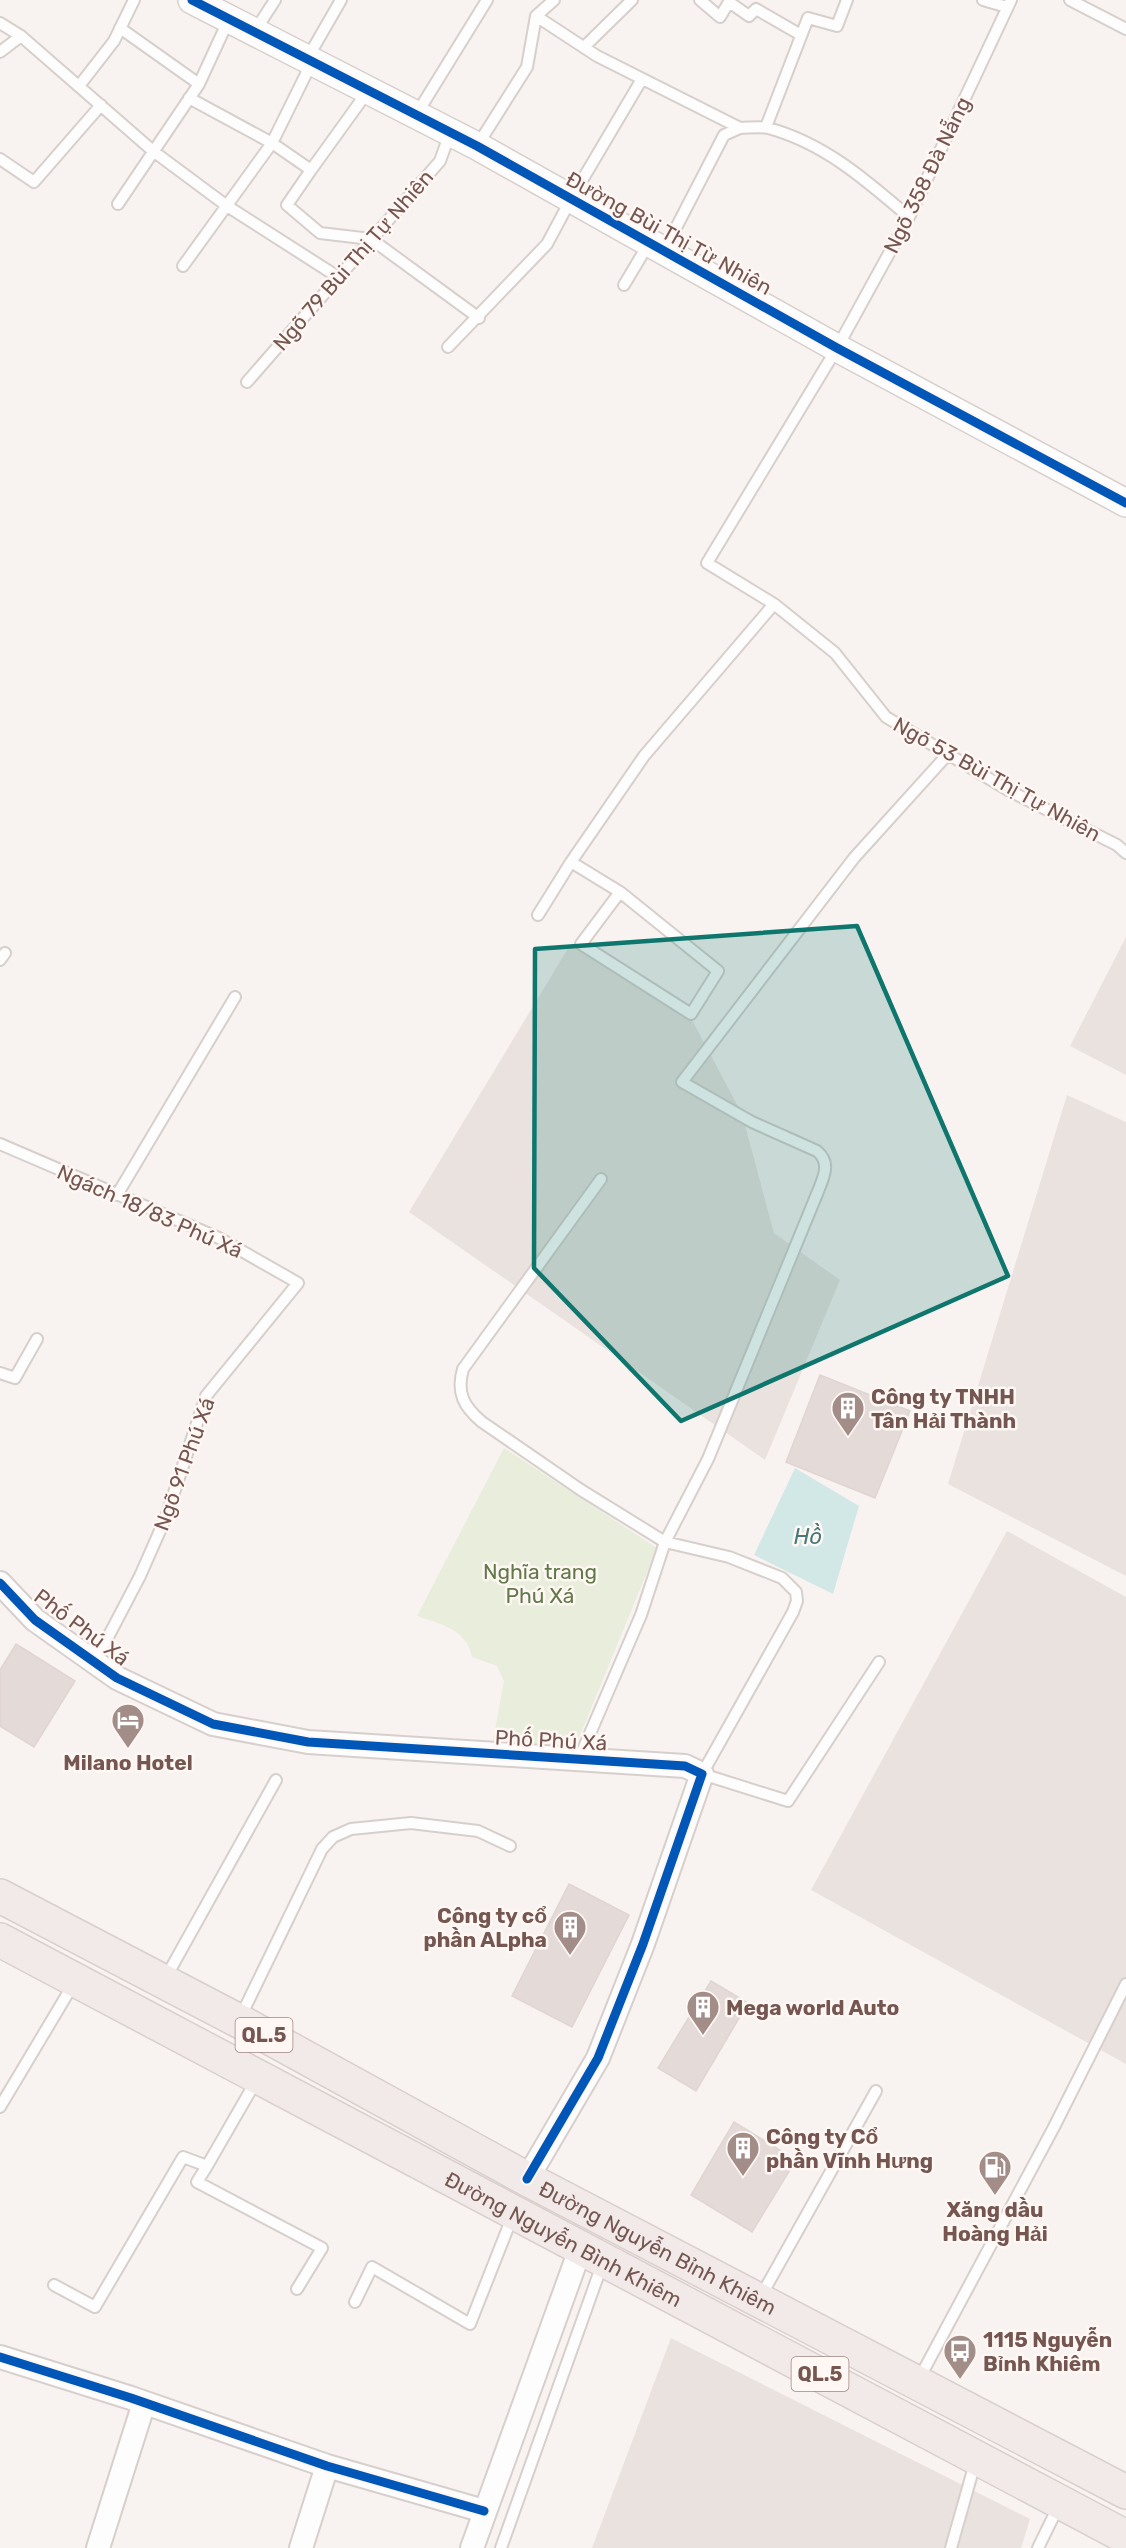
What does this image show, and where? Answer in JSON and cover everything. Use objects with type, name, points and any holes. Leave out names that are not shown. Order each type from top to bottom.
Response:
[{"type":"highway","name":"Đường Nguyễn Bỉnh Khiêm","points":[[0,1896],[239,2021],[527,2179],[1126,2492]]},
{"type":"highway","name":"Đường Nguyễn Bình Khiêm","points":[[0,1940],[258,2079],[977,2456],[1126,2537]]},
{"type":"highway","points":[[514,2212],[527,2179]]},
{"type":"street","name":"Đường Bùi Thị Từ Nhiên","points":[[192,0],[477,147],[837,348],[1126,503]]},
{"type":"street","name":"Phố Phú Xá","points":[[0,1583],[35,1620],[117,1678],[213,1724],[308,1742],[685,1766],[702,1774]]},
{"type":"street","points":[[527,2179],[598,2058],[643,1944],[702,1774]]},
{"type":"street","points":[[472,2548],[484,2511],[592,2253]]},
{"type":"street","points":[[0,2357],[144,2403],[327,2466],[484,2511]]},
{"type":"street","points":[[98,2548],[144,2403]]},
{"type":"street","points":[[301,2548],[327,2466]]},
{"type":"lane","points":[[79,86],[114,40],[134,0]]},
{"type":"lane","points":[[255,31],[275,0]]},
{"type":"lane","points":[[183,266],[272,144],[311,64],[307,59],[341,0]]},
{"type":"lane","points":[[415,115],[487,0]]},
{"type":"lane","points":[[477,147],[527,66],[536,16],[554,0]]},
{"type":"lane","points":[[584,47],[632,0]]},
{"type":"lane","points":[[700,0],[720,17],[729,2],[749,16],[756,9],[801,35]]},
{"type":"lane","points":[[766,127],[808,18],[837,26],[847,0]]},
{"type":"lane","points":[[984,0],[1009,4]]},
{"type":"lane","points":[[1070,0],[1126,29]]},
{"type":"lane","name":"Ngõ 358 Đà Nẵng","points":[[837,348],[909,217],[1009,4]]},
{"type":"lane","points":[[536,16],[584,47],[642,79],[740,128]]},
{"type":"lane","points":[[118,204],[199,84],[229,19]]},
{"type":"lane","points":[[0,24],[21,36],[153,151],[227,206],[338,277]]},
{"type":"lane","points":[[120,28],[199,84]]},
{"type":"lane","points":[[0,52],[21,36]]},
{"type":"lane","points":[[448,347],[479,318],[548,244],[571,199],[642,79]]},
{"type":"lane","points":[[368,90],[287,205],[320,233],[370,239],[479,318]]},
{"type":"lane","points":[[189,98],[272,144],[311,170]]},
{"type":"lane","points":[[0,159],[34,182],[101,105]]},
{"type":"lane","points":[[624,285],[657,247],[724,135],[740,128],[766,127],[828,153],[862,176],[909,217]]},
{"type":"lane","name":"Ngõ 79 Bùi Thị Tự Nhiên","points":[[246,382],[440,161],[450,133]]},
{"type":"lane","name":"Ngõ 53 Bùi Thị Tự Nhiên","points":[[837,348],[707,563],[774,604],[835,653],[886,717],[1008,790],[1117,845],[1126,853]]},
{"type":"lane","points":[[538,915],[571,862],[644,756],[774,604]]},
{"type":"lane","points":[[579,1759],[641,1615],[665,1542],[708,1459],[815,1200],[826,1166],[824,1156],[817,1151],[752,1122],[682,1082],[854,858],[948,754]]},
{"type":"lane","points":[[571,862],[620,892],[718,971],[692,1014],[581,944],[620,892]]},
{"type":"lane","points":[[117,1195],[236,997]]},
{"type":"lane","name":"Ngách 18/83 Phú Xá","points":[[0,1144],[219,1238],[298,1283]]},
{"type":"lane","points":[[601,1179],[463,1369],[459,1383],[466,1405],[482,1422],[581,1490],[665,1542],[729,1557],[782,1578],[796,1592],[797,1601],[793,1612],[702,1774],[788,1801],[879,1662]]},
{"type":"lane","name":"Ngõ 91 Phú Xá","points":[[95,1662],[140,1576],[166,1517],[206,1396],[298,1283]]},
{"type":"lane","points":[[0,1373],[15,1378],[37,1339]]},
{"type":"lane","points":[[163,1982],[276,1780]]},
{"type":"lane","points":[[239,2021],[322,1850],[333,1837],[351,1828],[411,1823],[478,1831],[510,1846]]},
{"type":"lane","points":[[0,2107],[76,1980]]},
{"type":"lane","points":[[918,2382],[1054,2127],[1126,1984]]},
{"type":"lane","points":[[258,2079],[197,2182],[322,2248],[297,2289]]},
{"type":"lane","points":[[759,2299],[876,2091]]},
{"type":"lane","points":[[54,2285],[95,2307],[183,2157],[207,2166]]},
{"type":"lane","points":[[356,2302],[372,2267],[470,2324],[514,2212]]},
{"type":"lane","points":[[501,2548],[557,2383],[592,2253]]},
{"type":"lane","points":[[951,2548],[977,2456]]},
{"type":"lane","points":[[1038,2548],[1061,2502]]},
{"type":"highlighted area","points":[[857,926],[1008,1276],[681,1421],[534,1268],[535,949]]},
{"type":"shaded area","points":[[1126,937],[1126,1075],[1070,1046]]},
{"type":"shaded area","points":[[570,945],[691,1018],[742,1114],[774,1233],[840,1280],[765,1460],[409,1212]]},
{"type":"shaded area","points":[[1067,1095],[1126,1122],[1126,1576],[948,1484]]},
{"type":"shaded area","points":[[1007,1531],[1126,1597],[1126,2064],[811,1890]]},
{"type":"shaded area","points":[[671,2338],[1030,2519],[1021,2548],[592,2548]]},
{"type":"green space","name":"Nghĩa trang Phú Xá","points":[[504,1448],[657,1548],[574,1750],[493,1741],[504,1681],[497,1666],[472,1657],[465,1640],[451,1629],[417,1616]]},
{"type":"water","name":"Hồ","points":[[795,1468],[859,1506],[833,1594],[754,1555]]},
{"type":"building","name":"Công ty TNHH Tân Hải Thành","points":[[820,1375],[910,1411],[875,1498],[786,1462]]},
{"type":"building","points":[[16,1644],[75,1681],[34,1747],[0,1726],[0,1670]]},
{"type":"building","name":"Công ty cổ phần ALpha","points":[[569,1884],[629,1915],[572,2027],[512,1996]]},
{"type":"building","name":"Mega world Auto","points":[[711,1981],[748,2003],[696,2091],[658,2068]]},
{"type":"building","name":"Công ty Cổ phần Vĩnh Hưng","points":[[734,2122],[796,2160],[752,2232],[691,2195]]},
{"type":"cycle path","points":[[192,0],[477,146],[837,348],[1126,503]]},
{"type":"cycle path","points":[[0,1583],[35,1620],[117,1678],[213,1724],[308,1742],[685,1766],[702,1774],[643,1944],[598,2058],[527,2179]]},
{"type":"cycle path","points":[[0,2357],[131,2398],[327,2466],[484,2511]]},
{"type":"place","name":"Công ty TNHH Tân Hải Thành","points":[[848,1437]]},
{"type":"place","name":"Milano Hotel","points":[[128,1749]]},
{"type":"place","name":"Công ty cổ phần ALpha","points":[[570,1956]]},
{"type":"place","name":"Mega world Auto","points":[[703,2036]]},
{"type":"place","name":"Công ty Cổ phần Vĩnh Hưng","points":[[743,2177]]},
{"type":"place","name":"Xăng dầu Hoàng Hải","points":[[995,2196]]},
{"type":"place","name":"1115 Nguyễn Bỉnh Khiêm","points":[[960,2380]]}]
